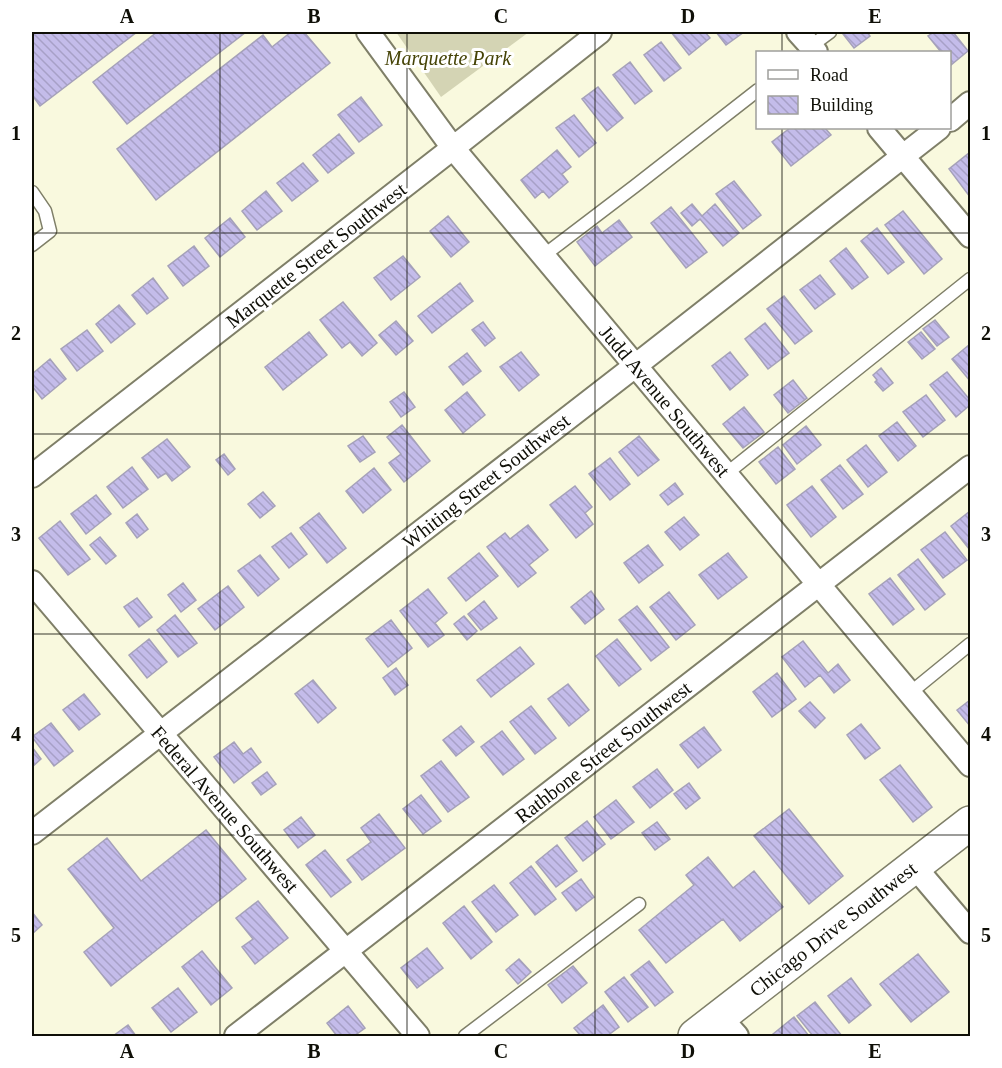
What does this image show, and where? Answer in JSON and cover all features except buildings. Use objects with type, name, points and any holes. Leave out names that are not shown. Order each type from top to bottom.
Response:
[{"type":"main road","name":"Chicago Drive Southwest","points":[[717,1030],[970,822]]},
{"type":"street","name":"Judd Avenue Southwest","points":[[368,32],[453,148],[970,765]]},
{"type":"street","name":"Marquette Street Southwest","points":[[32,476],[600,32]]},
{"type":"street","points":[[951,119],[970,103]]},
{"type":"street","points":[[880,129],[970,236]]},
{"type":"street","name":"Whiting Street Southwest","points":[[32,833],[938,129]]},
{"type":"street","name":"Rathbone Street Southwest","points":[[236,1036],[970,468]]},
{"type":"street","name":"Federal Avenue Southwest","points":[[32,582],[418,1036]]},
{"type":"street","points":[[914,866],[970,932]]},
{"type":"lane","points":[[807,46],[830,32]]},
{"type":"lane","points":[[543,256],[756,92]]},
{"type":"lane","points":[[32,192],[45,211],[50,231],[32,245]]},
{"type":"lane","points":[[726,474],[970,279]]},
{"type":"lane","points":[[910,693],[970,644]]},
{"type":"lane","points":[[465,1036],[639,904]]},
{"type":"green space","name":"Marquette Park","points":[[396,32],[529,32],[441,97]]}]
